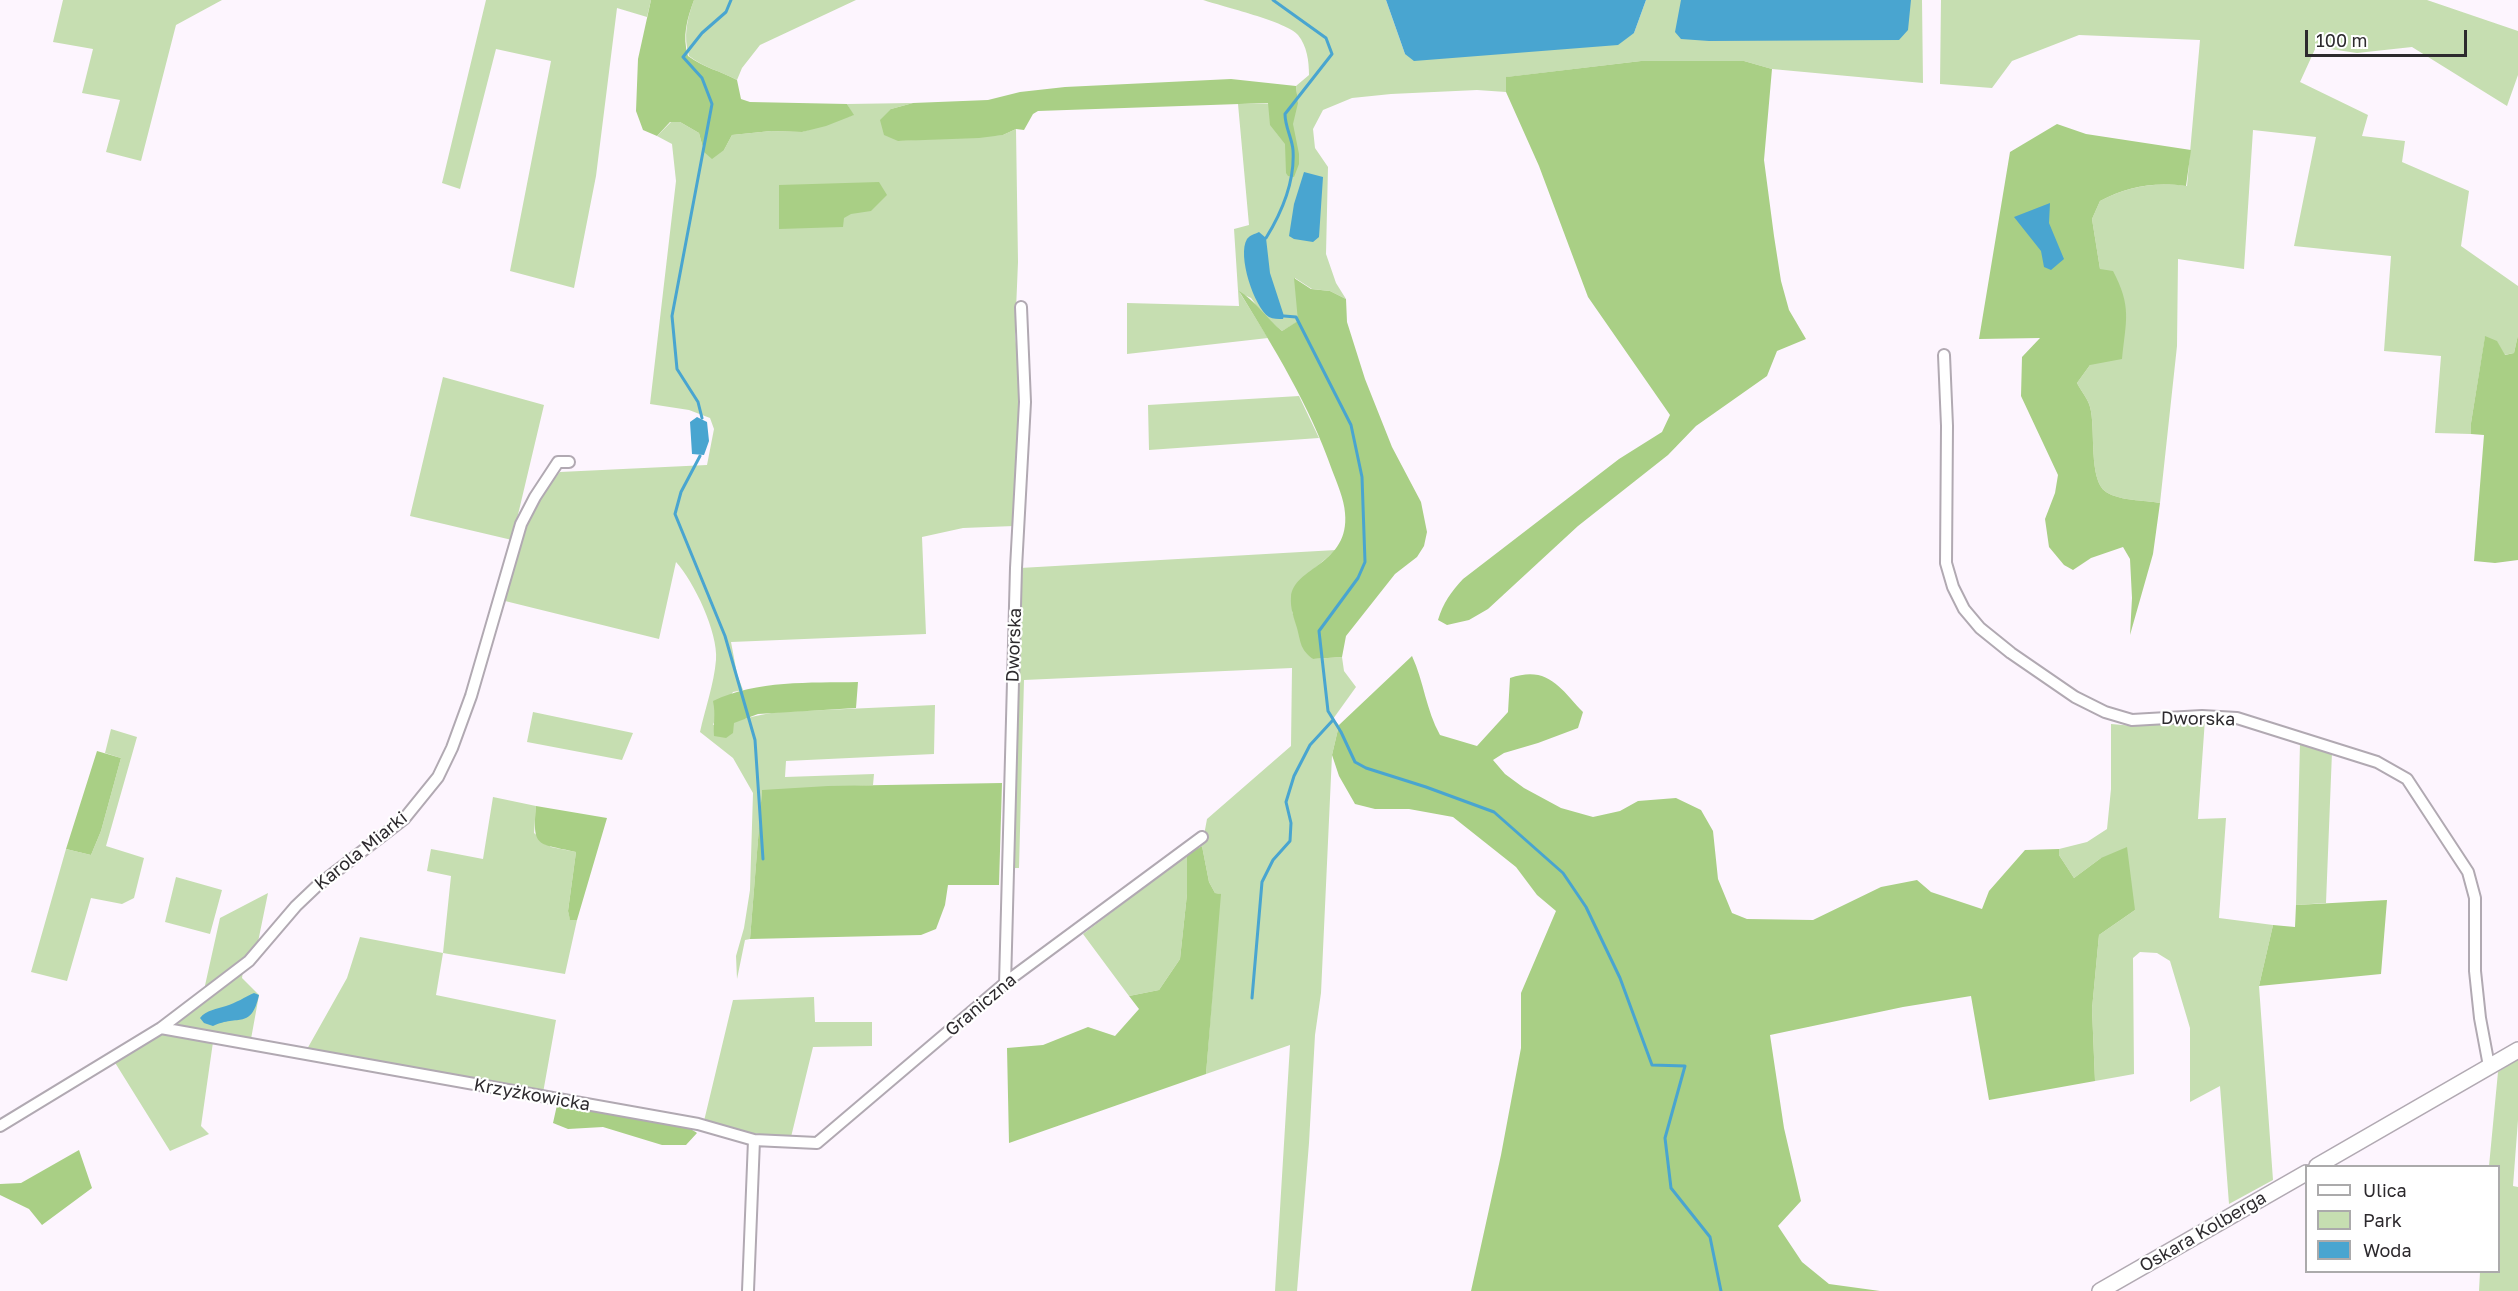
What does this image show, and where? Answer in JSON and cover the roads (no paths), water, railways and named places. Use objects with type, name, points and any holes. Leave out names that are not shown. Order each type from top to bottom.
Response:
[{"type":"main road","points":[[2320,1165],[2518,1050]]},
{"type":"main road","name":"Oskara Kolberga","points":[[2100,1291],[2305,1174]]},
{"type":"street","name":"Dworska","points":[[1005,984],[1016,567],[1025,402],[1021,307]]},
{"type":"street","name":"Dworska","points":[[1944,355],[1947,426],[1946,563],[1953,587],[1964,609],[1980,628],[2011,653],[2075,697],[2105,712],[2132,720],[2202,716],[2237,718],[2377,762],[2407,779],[2468,872],[2475,898],[2475,970],[2480,1018],[2489,1066]]},
{"type":"street","name":"Karola Miarki","points":[[0,1126],[161,1028],[249,961],[296,906],[317,886],[404,819],[438,777],[452,748],[471,696],[521,524],[535,497],[558,462],[569,462]]},
{"type":"street","name":"Graniczna","points":[[754,1140],[817,1143],[1005,984],[1202,837]]},
{"type":"street","name":"Krzyżkowicka","points":[[161,1028],[698,1124],[754,1140]]},
{"type":"street","points":[[748,1291],[754,1140]]},
{"type":"water","points":[[1386,0],[1646,0],[1634,33],[1618,45],[1414,61],[1405,54]]},
{"type":"water","points":[[1681,0],[1911,0],[1908,30],[1899,40],[1709,41],[1681,39],[1675,32]]},
{"type":"water","points":[[1304,172],[1323,177],[1319,237],[1313,242],[1289,236],[1294,204]]},
{"type":"water","points":[[2050,203],[2049,223],[2064,259],[2051,270],[2044,267],[2041,251],[2014,217]]},
{"type":"water","points":[[1259,232],[1266,238],[1270,273],[1283,319],[1271,318],[1263,311],[1249,280],[1244,247],[1248,238]]},
{"type":"water","points":[[697,417],[707,422],[709,441],[704,455],[692,454],[690,422]]},
{"type":"water","points":[[254,993],[259,995],[256,1006],[248,1017],[213,1026],[204,1023],[200,1018],[208,1011],[230,1005]]},
{"type":"waterway","points":[[702,418],[698,402],[677,369],[672,316],[712,104],[702,78],[683,57],[702,33],[726,12],[731,0]]},
{"type":"waterway","points":[[1266,238],[1282,207],[1292,173],[1293,150],[1285,114],[1332,54],[1326,38],[1273,0]]},
{"type":"waterway","points":[[1284,316],[1296,317],[1351,425],[1362,477],[1365,562],[1358,578],[1319,631],[1328,711],[1355,762],[1366,768],[1494,812],[1563,873],[1586,907],[1620,978],[1652,1065],[1685,1066],[1665,1138],[1671,1188],[1710,1237],[1721,1291]]},
{"type":"waterway","points":[[700,456],[681,492],[675,514],[725,636],[755,740],[763,859]]},
{"type":"waterway","points":[[1252,998],[1262,882],[1273,860],[1290,841],[1291,823],[1286,802],[1294,776],[1310,745],[1333,720]]}]
